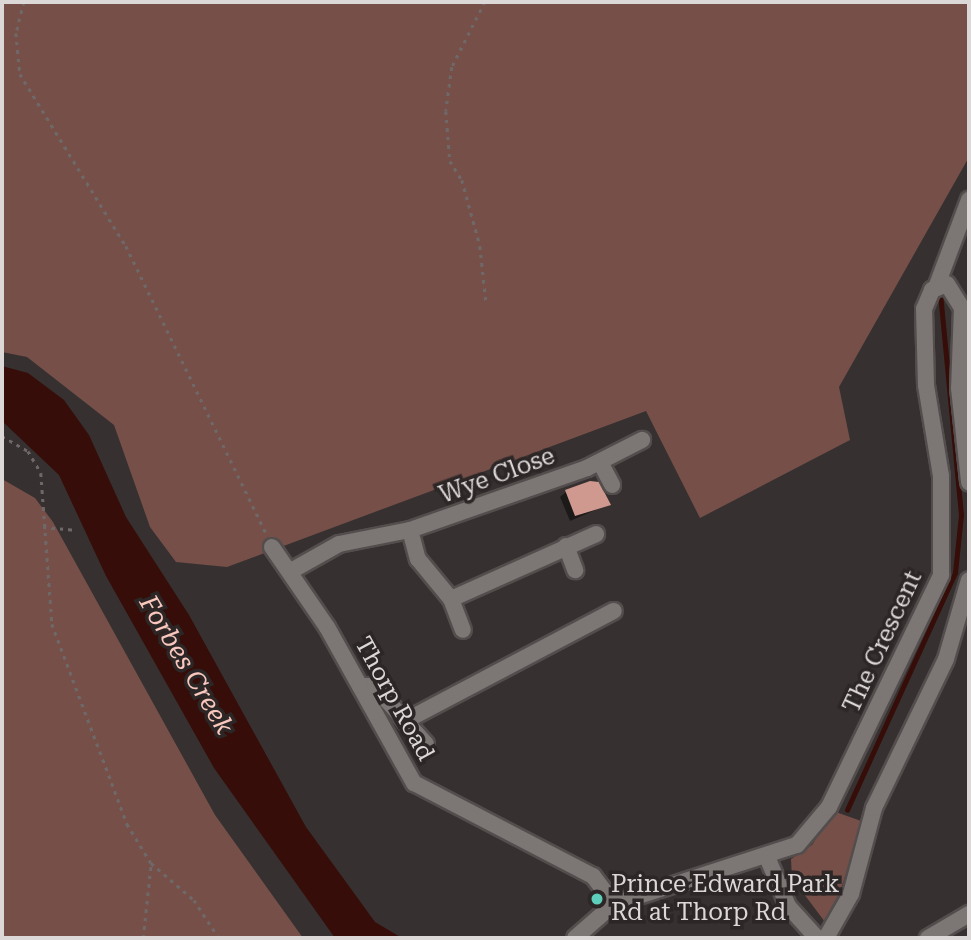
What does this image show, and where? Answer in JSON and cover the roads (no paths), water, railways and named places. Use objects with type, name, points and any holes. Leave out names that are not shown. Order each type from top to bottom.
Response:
[{"type":"street","name":"The Crescent","points":[[614,904],[767,856],[814,831],[942,575],[941,476],[926,385],[924,309],[937,285],[958,222],[969,200]]},
{"type":"street","points":[[937,285],[952,286],[961,299],[959,388],[969,482]]},
{"type":"street","name":"Wye Close","points":[[291,571],[339,544],[410,530],[600,462],[642,440]]},
{"type":"street","points":[[600,462],[612,485]]},
{"type":"street","points":[[410,530],[418,559],[451,599],[463,630]]},
{"type":"street","points":[[451,599],[596,534]]},
{"type":"street","points":[[566,546],[575,569]]},
{"type":"street","name":"Thorp Road","points":[[272,547],[291,571],[414,783],[593,876],[614,904]]},
{"type":"street","points":[[826,938],[850,894],[874,808],[946,659],[969,580]]},
{"type":"street","points":[[405,721],[614,611]]},
{"type":"street","points":[[360,686],[374,686],[426,744]]},
{"type":"street","points":[[767,856],[788,906],[817,938]]},
{"type":"street","points":[[575,938],[614,904]]},
{"type":"street","points":[[928,938],[968,916]]},
{"type":"water","name":"Forbes Creek","points":[[2,366],[28,373],[64,400],[89,435],[126,517],[189,615],[306,827],[375,922],[402,938],[335,938],[214,768],[106,576],[59,475],[2,421]]},
{"type":"waterway","points":[[847,810],[955,573],[961,515],[940,294]]},
{"type":"place","name":"Prince Edward Park Rd at Thorp Rd","points":[[597,899]]}]
